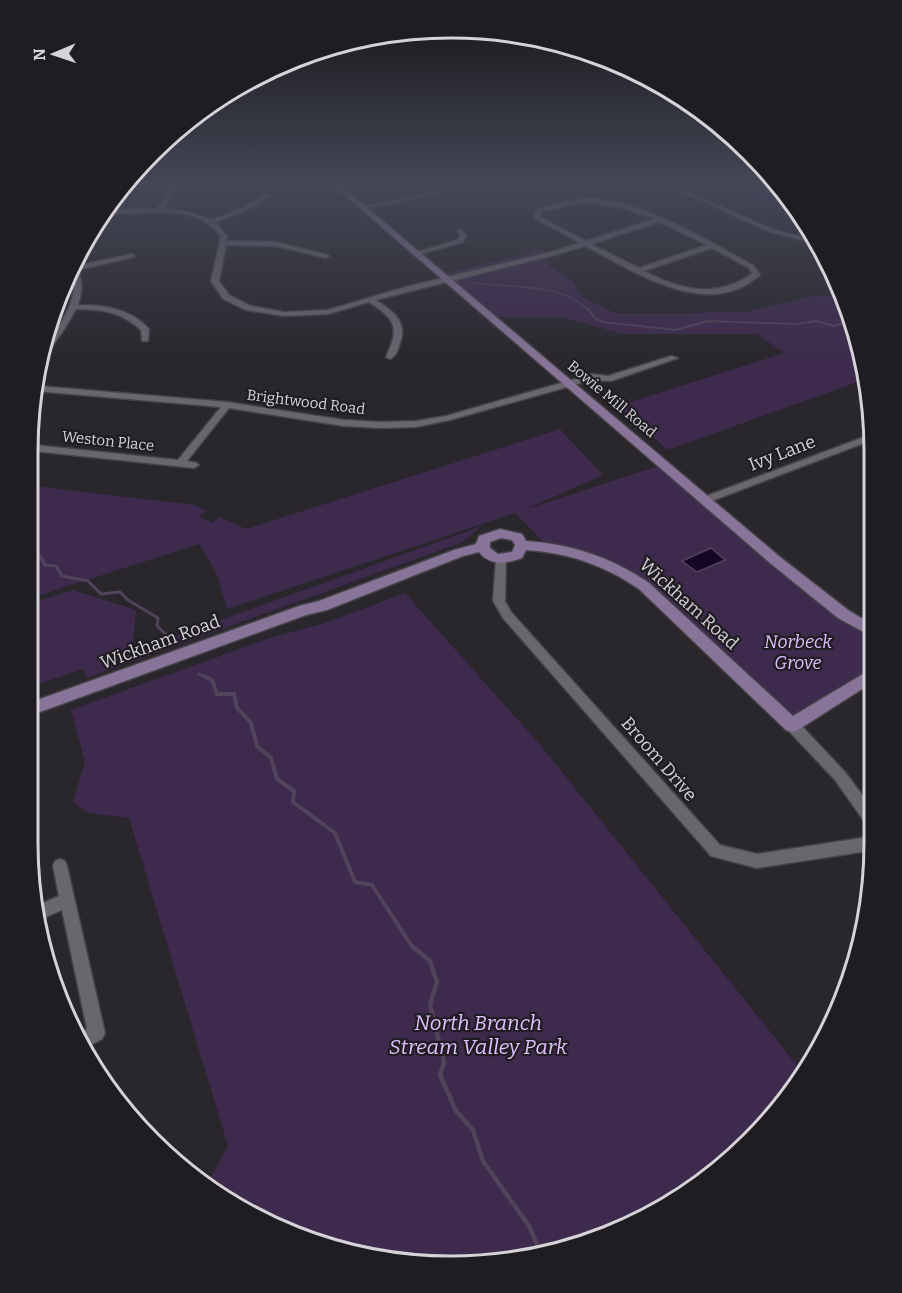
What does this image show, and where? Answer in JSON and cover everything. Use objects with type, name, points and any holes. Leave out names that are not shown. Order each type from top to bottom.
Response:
[{"type":"street","points":[[225,244],[215,282],[226,297],[239,304],[271,313],[302,315],[328,312],[372,301],[446,279],[584,244]]},
{"type":"street","points":[[277,244],[326,256]]},
{"type":"street","name":"Bowie Mill Road","points":[[406,244],[819,596],[864,626]]},
{"type":"street","points":[[417,254],[450,244]]},
{"type":"street","points":[[586,244],[638,271],[667,285],[692,292],[720,291],[756,276],[752,267],[713,245],[638,271]]},
{"type":"street","points":[[81,267],[132,256]]},
{"type":"street","points":[[54,336],[74,307],[80,289],[76,276]]},
{"type":"street","points":[[372,301],[394,316],[400,325],[399,341],[390,357]]},
{"type":"street","points":[[74,307],[118,311],[145,329],[145,339]]},
{"type":"street","name":"Brightwood Road","points":[[42,389],[227,405],[344,423],[416,424],[490,408],[592,377],[608,379],[674,358]]},
{"type":"street","points":[[180,464],[227,405]]},
{"type":"street","name":"Ivy Lane","points":[[705,500],[864,440]]},
{"type":"street","name":"Weston Place","points":[[38,448],[194,465]]},
{"type":"street","points":[[500,532],[517,537],[522,545],[517,555],[501,559],[491,557],[482,547],[488,536],[500,532]]},
{"type":"street","name":"Wickham Road","points":[[522,545],[547,546],[576,552],[606,562],[627,573],[792,725],[840,776],[864,809]]},
{"type":"street","name":"Wickham Road","points":[[38,707],[304,610],[322,606],[330,600],[459,553],[482,547]]},
{"type":"street","name":"Broom Drive","points":[[501,559],[500,601],[507,615],[716,851],[757,861],[864,845]]},
{"type":"street","points":[[792,725],[864,680]]},
{"type":"street","points":[[769,704],[788,711],[815,711]]},
{"type":"street","points":[[60,866],[96,1033],[87,1038]]},
{"type":"street","points":[[43,911],[68,900]]},
{"type":"green space","points":[[539,248],[550,254],[548,265],[572,280],[586,299],[613,312],[628,314],[745,312],[815,296],[834,295],[843,318],[859,382],[668,450],[618,406],[784,353],[757,334],[623,334],[561,317],[492,317],[440,274],[522,255]]},
{"type":"green space","name":"Norbeck Grove","points":[[560,429],[603,475],[524,510],[664,464],[864,625],[864,680],[792,725],[627,573],[547,546],[515,513],[227,609],[216,572],[199,544],[38,596],[38,487],[195,505],[207,511],[199,517],[212,523],[220,517],[246,529]]},
{"type":"green space","points":[[482,526],[463,542],[86,678],[83,669],[38,684],[38,601],[73,590],[136,610],[132,652]]},
{"type":"green space","name":"North Branch Stream Valley Park","points":[[405,593],[542,747],[798,1067],[762,1115],[724,1153],[681,1186],[658,1200],[584,1234],[532,1248],[478,1255],[424,1255],[370,1248],[318,1234],[268,1213],[211,1178],[228,1146],[129,818],[88,813],[73,802],[85,762],[71,710],[270,638],[328,622]]},
{"type":"shaded area","points":[[711,548],[725,560],[697,572],[682,561]]},
{"type":"waterway","points":[[474,283],[551,291],[566,295],[588,310]]},
{"type":"waterway","points":[[587,308],[596,319],[604,322],[675,330],[708,321],[797,324],[816,321],[834,326],[844,323]]},
{"type":"waterway","points":[[38,557],[41,557],[45,565],[56,566],[62,576],[88,581],[101,594],[120,592],[128,600],[158,618],[157,626],[170,638]]},
{"type":"waterway","points":[[199,674],[211,679]]},
{"type":"waterway","points":[[207,678],[212,680],[217,694],[234,694],[237,708],[251,723],[257,746],[271,758],[277,779],[294,791],[293,802],[335,833],[355,882],[372,885],[413,948]]},
{"type":"waterway","points":[[412,946],[430,961],[437,982],[430,1005],[444,1062],[440,1075],[456,1111],[473,1130],[483,1161],[529,1226],[538,1246]]}]
